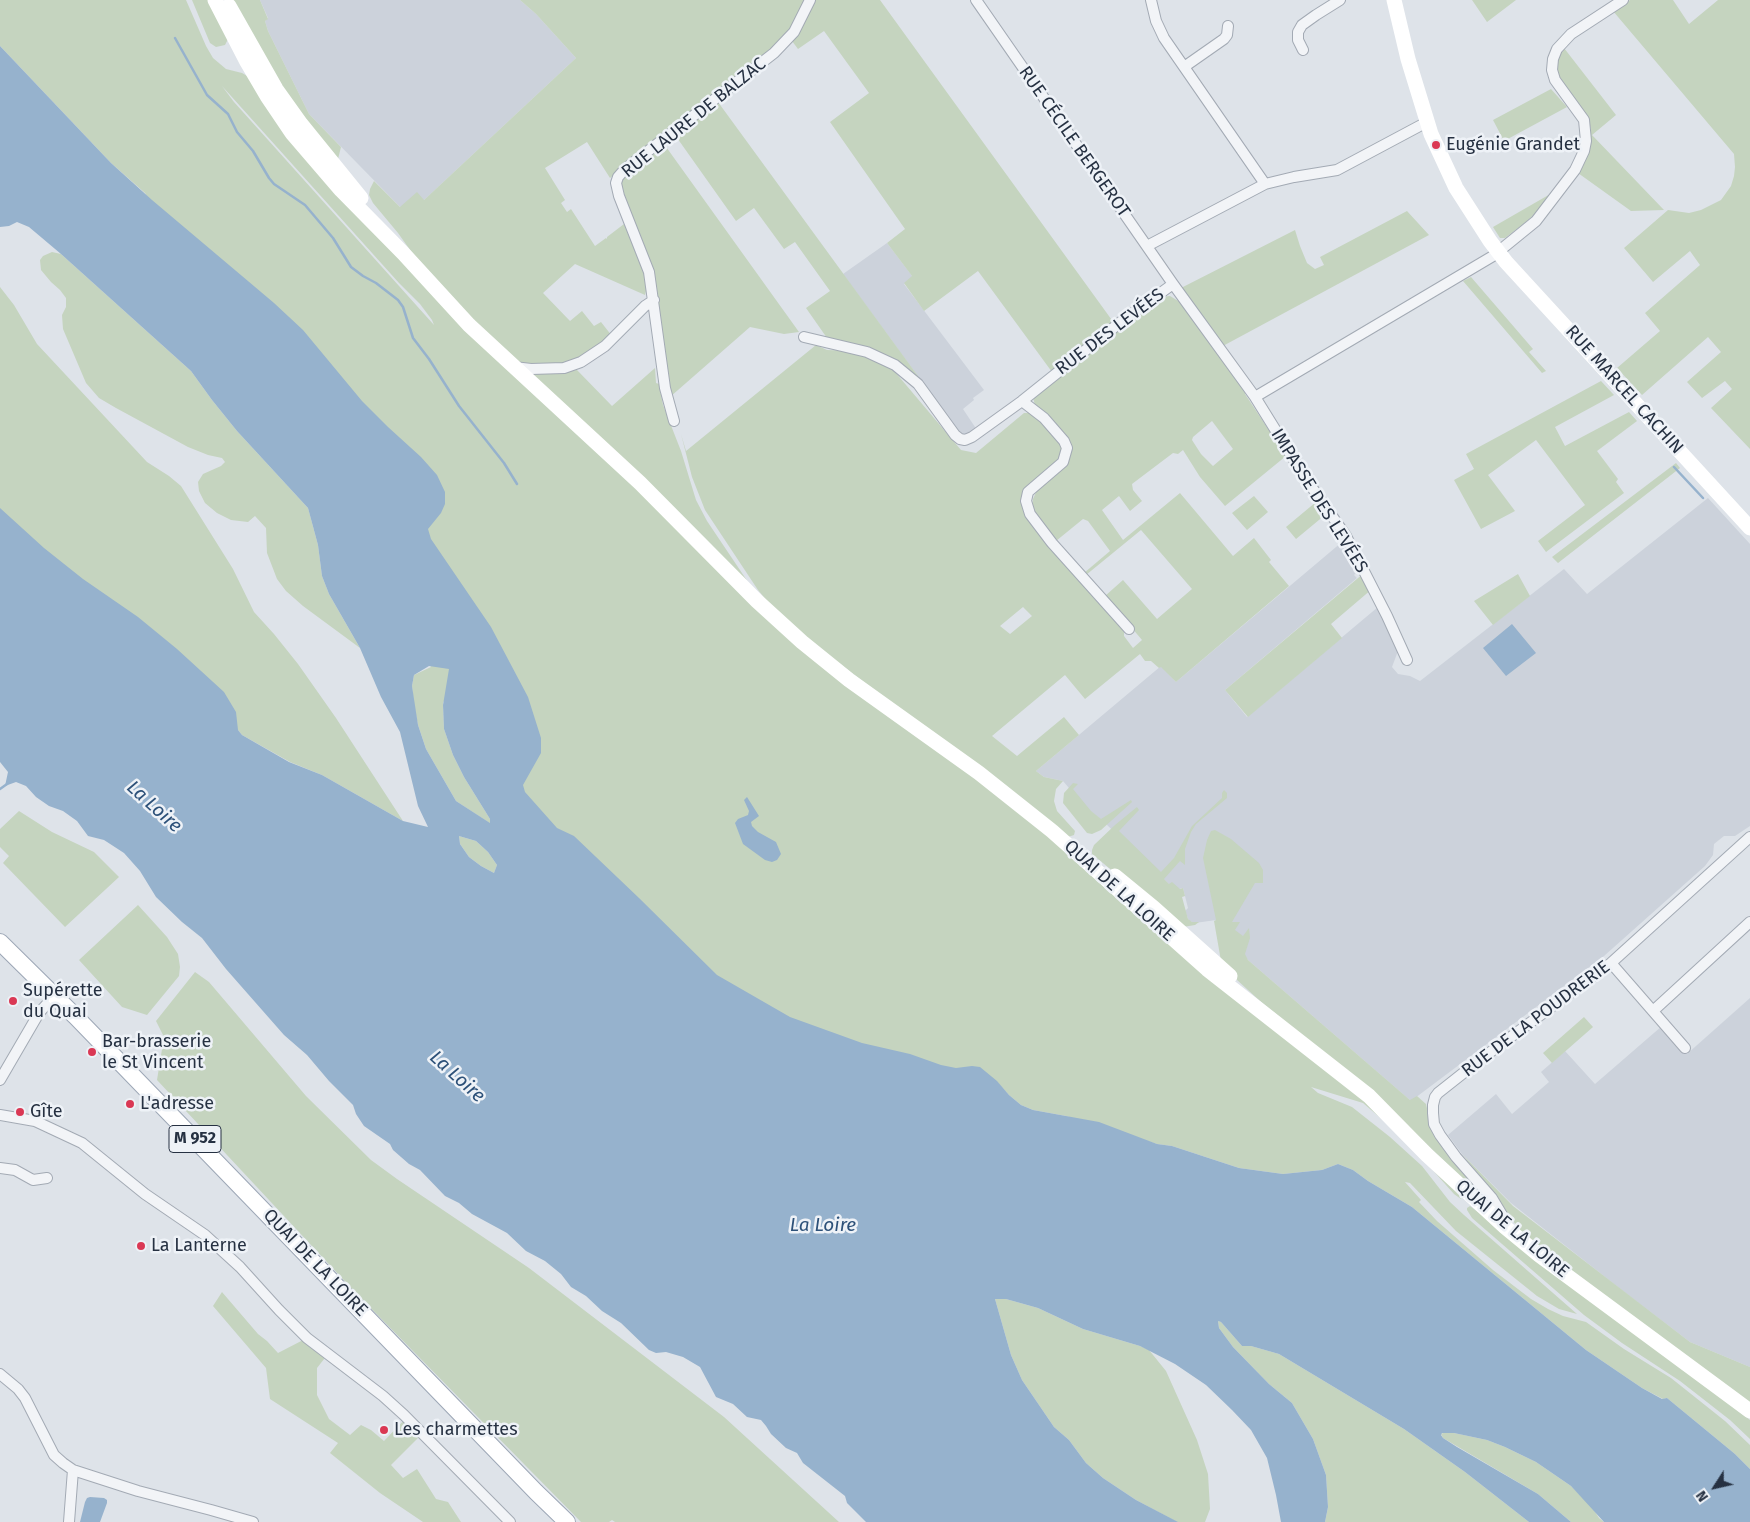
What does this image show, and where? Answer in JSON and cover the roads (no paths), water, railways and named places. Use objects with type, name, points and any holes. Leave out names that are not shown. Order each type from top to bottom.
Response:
[{"type":"main road","points":[[215,0],[247,62],[292,133],[341,190],[403,253]]},
{"type":"main road","points":[[226,0],[276,90],[403,253]]},
{"type":"main road","name":"RUE MARCEL CACHIN","points":[[1394,0],[1408,59],[1436,145],[1456,188],[1498,252],[1750,528]]},
{"type":"main road","name":"QUAI DE LA LOIRE","points":[[403,253],[469,325],[511,366],[640,484],[757,601],[802,642],[849,680],[979,773],[1052,830],[1207,969],[1368,1096],[1427,1155],[1505,1227],[1539,1255],[1750,1411]]},
{"type":"main road","name":"M 952","points":[[0,942],[58,1000]]},
{"type":"main road","name":"QUAI DE LA LOIRE","points":[[58,1000],[567,1522]]},
{"type":"street","name":"RUE LAURE DE BALZAC","points":[[674,421],[664,380],[651,280],[619,196],[616,182],[625,168],[774,53],[794,32],[810,0]]},
{"type":"street","name":"RUE CÉCILE BERGEROT","points":[[976,0],[1173,284]]},
{"type":"street","points":[[1151,0],[1160,28],[1184,67],[1265,184]]},
{"type":"street","points":[[1303,50],[1298,40],[1298,32],[1302,25],[1340,0]]},
{"type":"street","points":[[1255,397],[1498,252],[1536,221],[1575,170],[1584,151],[1587,135],[1584,120],[1555,80],[1552,70],[1553,59],[1557,49],[1571,34],[1623,0]]},
{"type":"street","points":[[1184,67],[1224,39],[1227,35],[1228,26]]},
{"type":"street","points":[[1147,246],[1265,184],[1337,170],[1428,122]]},
{"type":"street","name":"RUE DES LEVÉES","points":[[804,337],[867,352],[895,365],[918,384],[950,430],[960,440],[965,440],[1022,401],[1122,321],[1173,284],[1255,397]]},
{"type":"street","points":[[511,366],[531,369],[564,368],[581,362],[605,346],[640,310],[654,300]]},
{"type":"street","name":"IMPASSE DES LEVÉES","points":[[1255,397],[1304,476],[1346,536],[1407,660]]},
{"type":"street","points":[[1022,401],[1038,411],[1064,441],[1067,448],[1063,462],[1028,492],[1026,501],[1030,514],[1052,543],[1128,629]]},
{"type":"street","name":"RUE DE LA POUDRERIE","points":[[1505,1227],[1504,1218],[1492,1198],[1456,1157],[1434,1124],[1433,1105],[1438,1093],[1611,963],[1750,837]]},
{"type":"street","points":[[1653,1011],[1750,922]]},
{"type":"street","points":[[1611,963],[1685,1048]]},
{"type":"street","points":[[0,1080],[39,1013],[58,1000]]},
{"type":"street","points":[[0,1115],[35,1121],[82,1143],[145,1194],[205,1235],[240,1267],[307,1338],[383,1396],[404,1415],[510,1522]]},
{"type":"street","points":[[0,1168],[15,1170],[33,1180],[47,1178]]},
{"type":"street","points":[[0,1374],[26,1398],[54,1455],[73,1470],[138,1491],[253,1522]]},
{"type":"street","points":[[69,1522],[73,1470]]},
{"type":"water","name":"La Loire","points":[[0,46],[111,163],[303,330],[362,401],[421,457],[437,475],[445,492],[445,504],[441,513],[428,529],[431,539],[491,627],[528,697],[541,738],[541,753],[523,785],[525,792],[557,828],[574,836],[717,975],[790,1017],[862,1043],[910,1054],[941,1065],[956,1068],[980,1067],[1021,1105],[1033,1110],[1099,1122],[1157,1144],[1172,1146],[1239,1168],[1283,1174],[1322,1170],[1338,1164],[1353,1170],[1412,1207],[1586,1350],[1642,1388],[1662,1399],[1667,1398],[1735,1454],[1750,1469],[1750,1522],[1604,1522],[1571,1486],[1536,1462],[1487,1440],[1454,1433],[1442,1433],[1443,1438],[1457,1447],[1538,1494],[1571,1522],[1529,1522],[1465,1472],[1404,1429],[1279,1354],[1251,1346],[1242,1346],[1218,1321],[1219,1328],[1233,1347],[1269,1384],[1292,1403],[1313,1439],[1326,1475],[1328,1507],[1325,1522],[1281,1522],[1267,1458],[1251,1430],[1206,1385],[1175,1364],[1140,1346],[1083,1329],[1038,1308],[1006,1299],[995,1299],[1011,1355],[1022,1380],[1054,1427],[1069,1440],[1086,1463],[1103,1478],[1136,1500],[1178,1522],[866,1522],[847,1503],[845,1496],[803,1463],[797,1453],[786,1448],[771,1434],[761,1420],[747,1417],[733,1404],[716,1397],[700,1367],[683,1357],[666,1352],[656,1353],[649,1350],[621,1323],[571,1287],[561,1274],[545,1261],[526,1251],[507,1233],[472,1214],[459,1203],[445,1196],[420,1170],[409,1164],[393,1150],[390,1144],[364,1126],[356,1114],[353,1105],[307,1055],[284,1035],[226,969],[202,938],[156,897],[140,871],[124,853],[104,840],[88,836],[77,821],[63,811],[49,806],[36,797],[26,786],[16,782],[5,786],[8,772],[0,762],[0,508],[44,548],[83,579],[138,617],[177,649],[224,692],[236,712],[238,730],[242,735],[289,762],[322,775],[403,821],[428,827],[418,806],[400,732],[381,697],[360,648],[329,594],[322,576],[318,545],[308,508],[237,431],[191,371],[29,227],[17,222],[9,226],[0,227]],"holes":[[[429,666],[449,669],[443,705],[444,729],[453,755],[490,819],[490,823],[456,801],[426,749],[418,725],[412,686],[414,675]],[[459,836],[476,841],[488,852],[497,865],[494,873],[469,857],[460,844]]]},
{"type":"water","points":[[1512,624],[1536,653],[1506,676],[1483,648]]},
{"type":"water","points":[[747,797],[759,816],[751,822],[752,826],[758,832],[776,842],[781,854],[777,860],[772,862],[765,860],[743,844],[735,823],[738,819],[748,815],[749,811],[744,800]]},
{"type":"water","points":[[90,1497],[107,1500],[100,1522],[80,1522],[85,1502]]},
{"type":"waterway","points":[[175,38],[207,95],[228,114],[237,132],[253,151],[274,184],[305,205],[333,238],[351,267],[398,300],[403,307],[413,338],[459,406],[504,463],[517,484]]},
{"type":"waterway","points":[[1674,467],[1703,498]]},
{"type":"waterway","points":[[0,789],[7,784]]},
{"type":"place","name":"Eugénie Grandet","points":[[1436,145]]},
{"type":"place","name":"Supérette du Quai","points":[[13,1001]]},
{"type":"place","name":"Bar-brasserie le St Vincent","points":[[92,1052]]},
{"type":"place","name":"L'adresse","points":[[130,1104]]},
{"type":"place","name":"Gîte","points":[[20,1112]]},
{"type":"place","name":"La Lanterne","points":[[141,1246]]},
{"type":"place","name":"Les charmettes","points":[[384,1430]]}]
